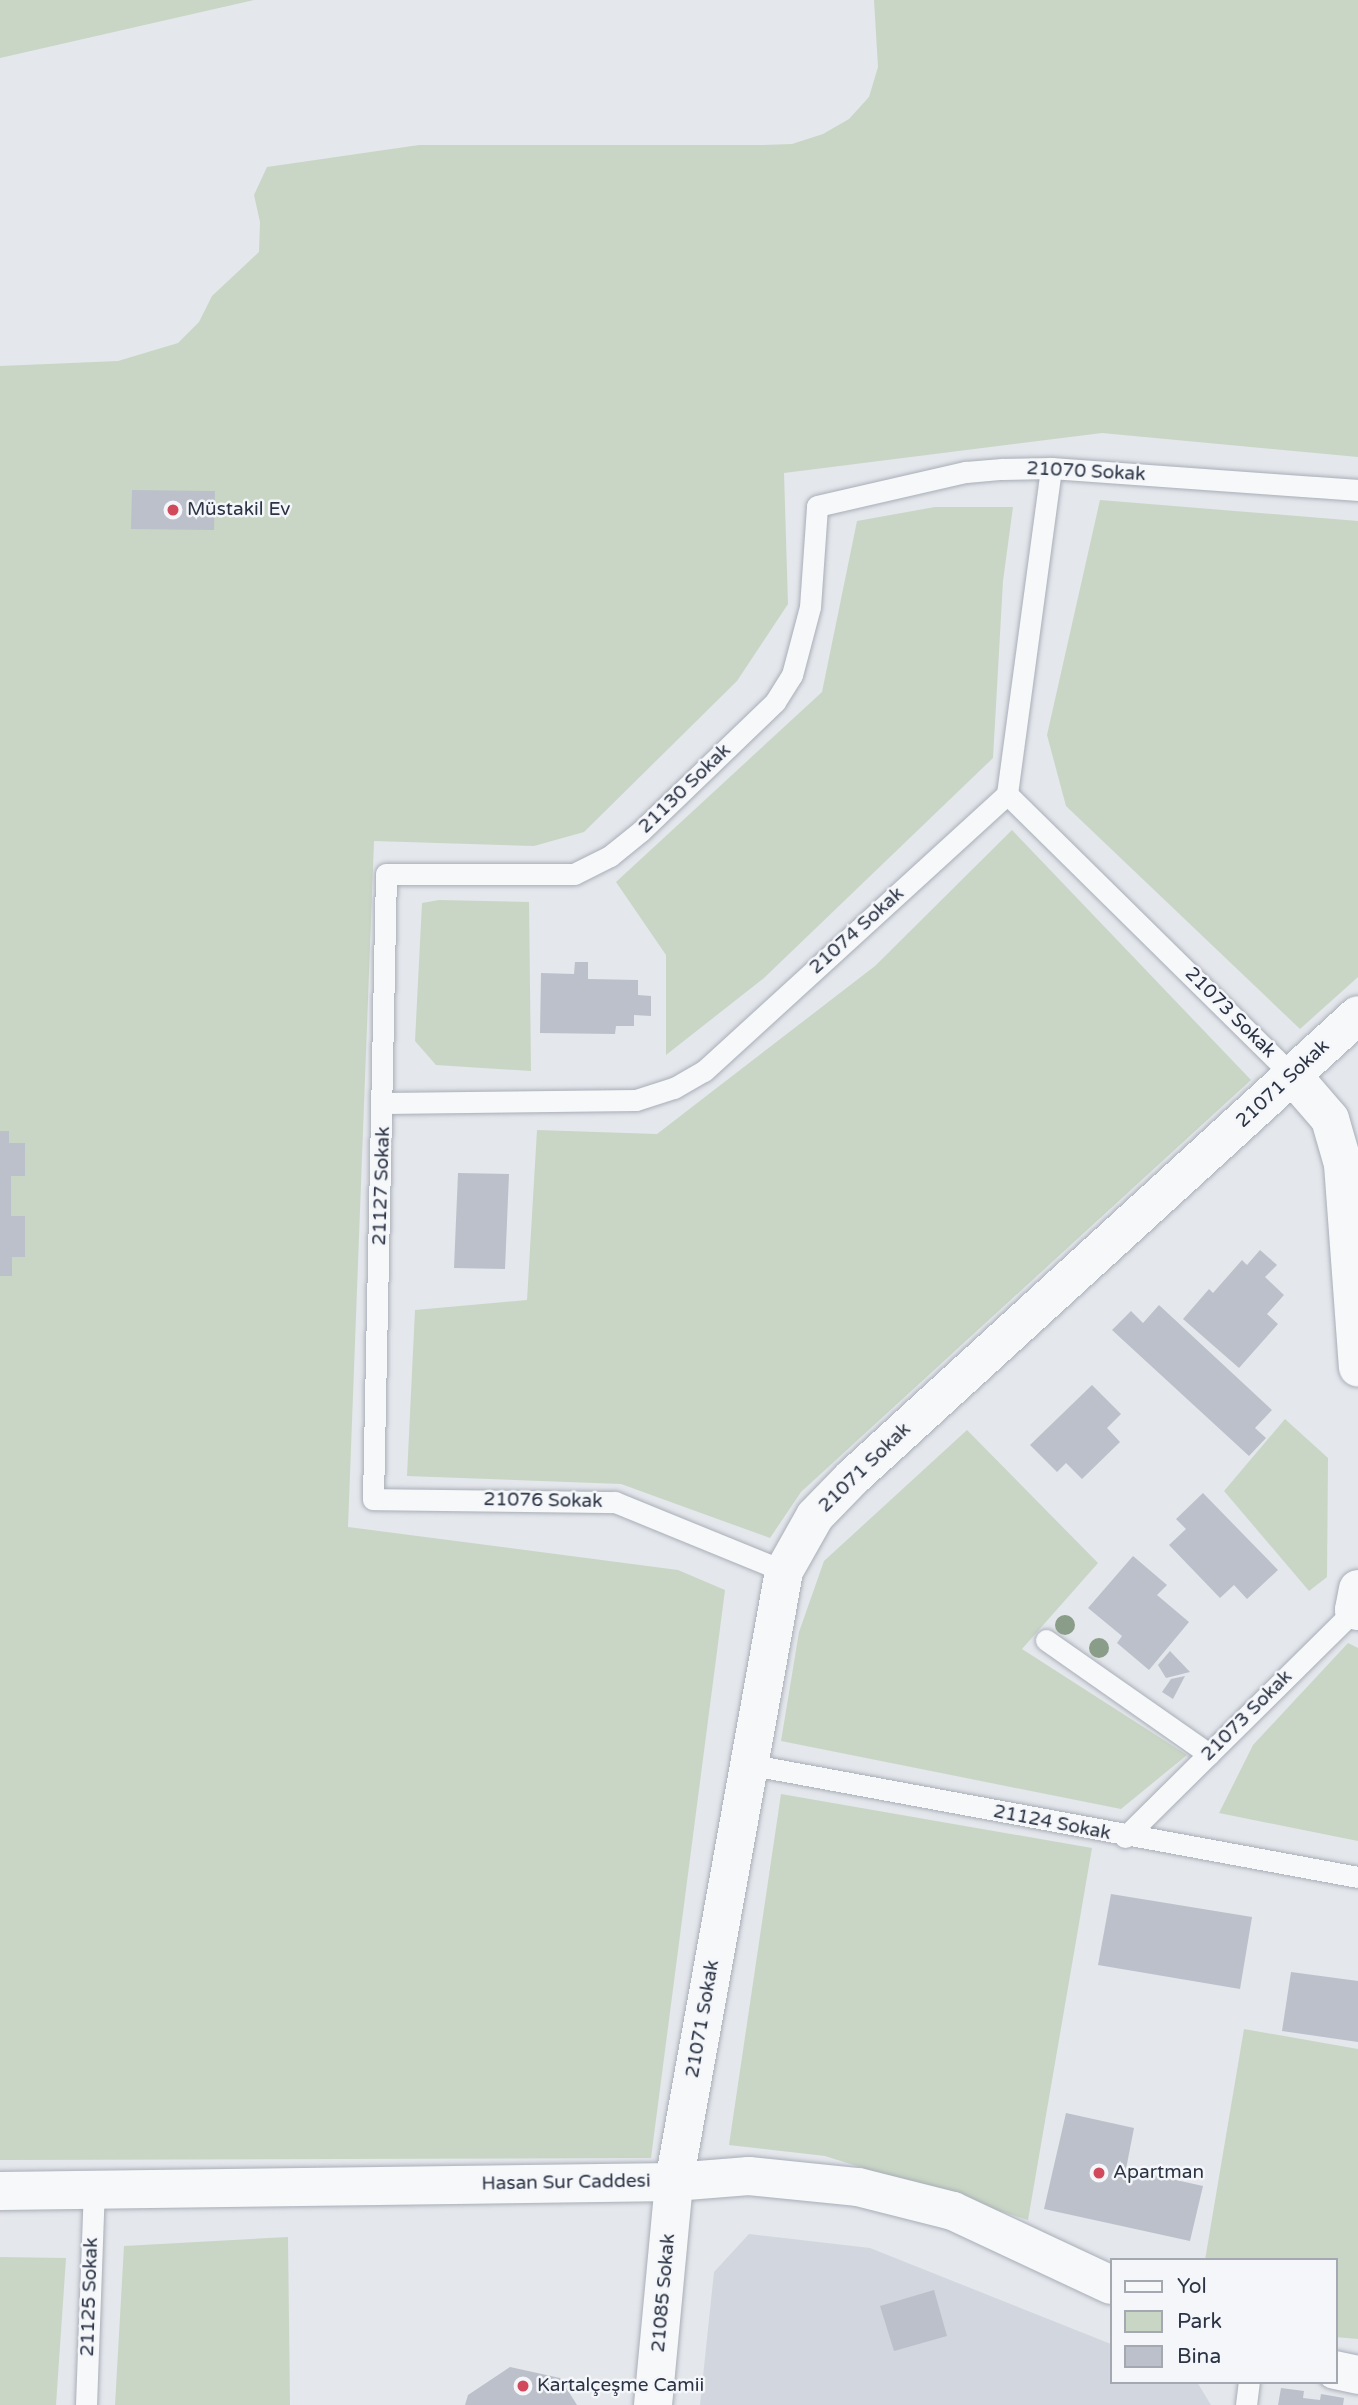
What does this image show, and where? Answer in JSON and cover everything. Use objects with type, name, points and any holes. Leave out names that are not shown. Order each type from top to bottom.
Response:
[{"type":"street","name":"21071 Sokak","points":[[674,2182],[747,1764],[784,1571],[815,1516],[853,1477],[1358,1015]]},
{"type":"street","name":"21073 Sokak","points":[[1292,1075],[1330,1119],[1343,1164],[1358,1367]]},
{"type":"street","name":"Hasan Sur Caddesi","points":[[0,2191],[674,2182],[749,2176],[858,2187],[953,2211],[1110,2285]]},
{"type":"street","name":"21085 Sokak","points":[[653,2405],[674,2182]]},
{"type":"street","points":[[1337,2370],[1358,2375]]},
{"type":"lane","name":"21070 Sokak","points":[[817,506],[966,472],[1051,468],[1358,490]]},
{"type":"lane","points":[[1007,794],[1051,468]]},
{"type":"lane","name":"21130 Sokak","points":[[386,874],[574,874],[610,856],[641,831],[775,702],[792,675],[810,607],[817,506]]},
{"type":"lane","name":"21073 Sokak","points":[[1007,794],[1292,1075]]},
{"type":"lane","name":"21074 Sokak","points":[[384,1102],[636,1100],[674,1088],[704,1071],[1007,794]]},
{"type":"lane","name":"21127 Sokak","points":[[373,1499],[384,1102],[386,874]]},
{"type":"lane","name":"21076 Sokak","points":[[373,1499],[615,1502],[784,1571]]},
{"type":"lane","name":"21073 Sokak","points":[[1125,1837],[1357,1603]]},
{"type":"lane","points":[[1046,1640],[1209,1754]]},
{"type":"lane","name":"21124 Sokak","points":[[747,1764],[1125,1837],[1358,1877]]},
{"type":"lane","name":"21125 Sokak","points":[[86,2405],[94,2190]]},
{"type":"lane","points":[[1246,2405],[1250,2384]]},
{"type":"shaded area","points":[[749,2234],[870,2248],[1110,2344],[1110,2384],[1198,2384],[1211,2405],[700,2405],[714,2272]]},
{"type":"green space","points":[[0,0],[254,0],[0,58]]},
{"type":"green space","points":[[874,0],[1358,0],[1358,457],[1102,433],[784,473],[788,604],[737,681],[584,832],[534,846],[374,841],[348,1527],[678,1570],[725,1590],[651,2158],[0,2160],[0,366],[118,361],[178,343],[199,322],[212,296],[259,252],[260,222],[254,195],[267,167],[419,145],[763,145],[792,144],[823,134],[849,119],[869,97],[878,67]]},
{"type":"green space","points":[[1100,500],[1358,521],[1358,977],[1300,1029],[1066,806],[1047,735]]},
{"type":"green space","points":[[935,507],[1013,507],[1003,581],[993,758],[764,978],[666,1055],[666,955],[616,882],[822,692],[857,521]]},
{"type":"green space","points":[[1012,830],[1251,1080],[801,1492],[770,1538],[621,1484],[407,1476],[415,1310],[527,1300],[537,1130],[657,1134],[875,966]]},
{"type":"green space","points":[[439,900],[529,902],[531,1071],[436,1065],[415,1041],[422,903]]},
{"type":"green space","points":[[1285,1419],[1328,1458],[1327,1577],[1309,1591],[1224,1491]]},
{"type":"green space","points":[[967,1430],[1098,1563],[1022,1649],[1187,1755],[1121,1809],[781,1741],[799,1632],[824,1561]]},
{"type":"green space","points":[[1348,1643],[1358,1648],[1358,1841],[1219,1813],[1253,1745]]},
{"type":"green space","points":[[781,1794],[1092,1848],[1028,2220],[825,2156],[729,2145]]},
{"type":"green space","points":[[1244,2029],[1358,2049],[1358,2339],[1337,2337],[1337,2258],[1205,2258]]},
{"type":"green space","points":[[288,2237],[290,2405],[115,2405],[124,2246]]},
{"type":"green space","points":[[0,2257],[66,2258],[56,2405],[0,2405]]},
{"type":"building","name":"Müstakil Ev","points":[[132,490],[215,491],[214,530],[131,529]]},
{"type":"building","points":[[575,962],[588,962],[588,979],[638,980],[638,995],[651,996],[651,1016],[634,1015],[634,1026],[616,1026],[615,1034],[540,1033],[541,973],[574,974]]},
{"type":"building","points":[[0,1131],[9,1131],[9,1143],[25,1143],[25,1176],[11,1176],[11,1216],[25,1216],[25,1257],[12,1257],[12,1276],[0,1276]]},
{"type":"building","points":[[458,1173],[509,1174],[505,1269],[454,1268]]},
{"type":"building","points":[[1260,1250],[1277,1265],[1265,1277],[1284,1295],[1267,1314],[1278,1324],[1239,1368],[1183,1319],[1209,1289],[1213,1293],[1242,1260],[1247,1265]]},
{"type":"building","points":[[1159,1305],[1272,1410],[1255,1428],[1266,1438],[1249,1456],[1112,1330],[1131,1311],[1143,1323]]},
{"type":"building","points":[[1092,1385],[1121,1414],[1107,1428],[1120,1442],[1082,1479],[1066,1463],[1057,1472],[1030,1445]]},
{"type":"building","points":[[1203,1493],[1278,1570],[1247,1599],[1234,1585],[1220,1598],[1169,1545],[1186,1529],[1176,1519]]},
{"type":"building","points":[[1133,1556],[1167,1585],[1157,1595],[1189,1622],[1149,1670],[1117,1643],[1122,1636],[1088,1608]]},
{"type":"building","points":[[1170,1651],[1190,1672],[1166,1678],[1158,1665]]},
{"type":"building","points":[[1185,1676],[1173,1699],[1162,1692],[1171,1679]]},
{"type":"building","points":[[1111,1894],[1252,1917],[1240,1989],[1098,1965]]},
{"type":"building","points":[[1291,1972],[1358,1981],[1358,2042],[1282,2031]]},
{"type":"building","name":"Apartman","points":[[1066,2113],[1134,2128],[1126,2169],[1203,2186],[1190,2241],[1044,2209]]},
{"type":"building","points":[[934,2290],[947,2336],[894,2351],[880,2306]]},
{"type":"building","name":"Kartalçeşme Camii","points":[[510,2367],[560,2378],[577,2405],[465,2405],[468,2395]]},
{"type":"building","points":[[1281,2388],[1304,2391],[1303,2398],[1320,2400],[1321,2394],[1344,2398],[1343,2405],[1278,2405]]},
{"type":"place","name":"Müstakil Ev","points":[[173,510]]},
{"type":"place","name":"Apartman","points":[[1099,2173]]},
{"type":"place","name":"Kartalçeşme Camii","points":[[523,2386]]}]
